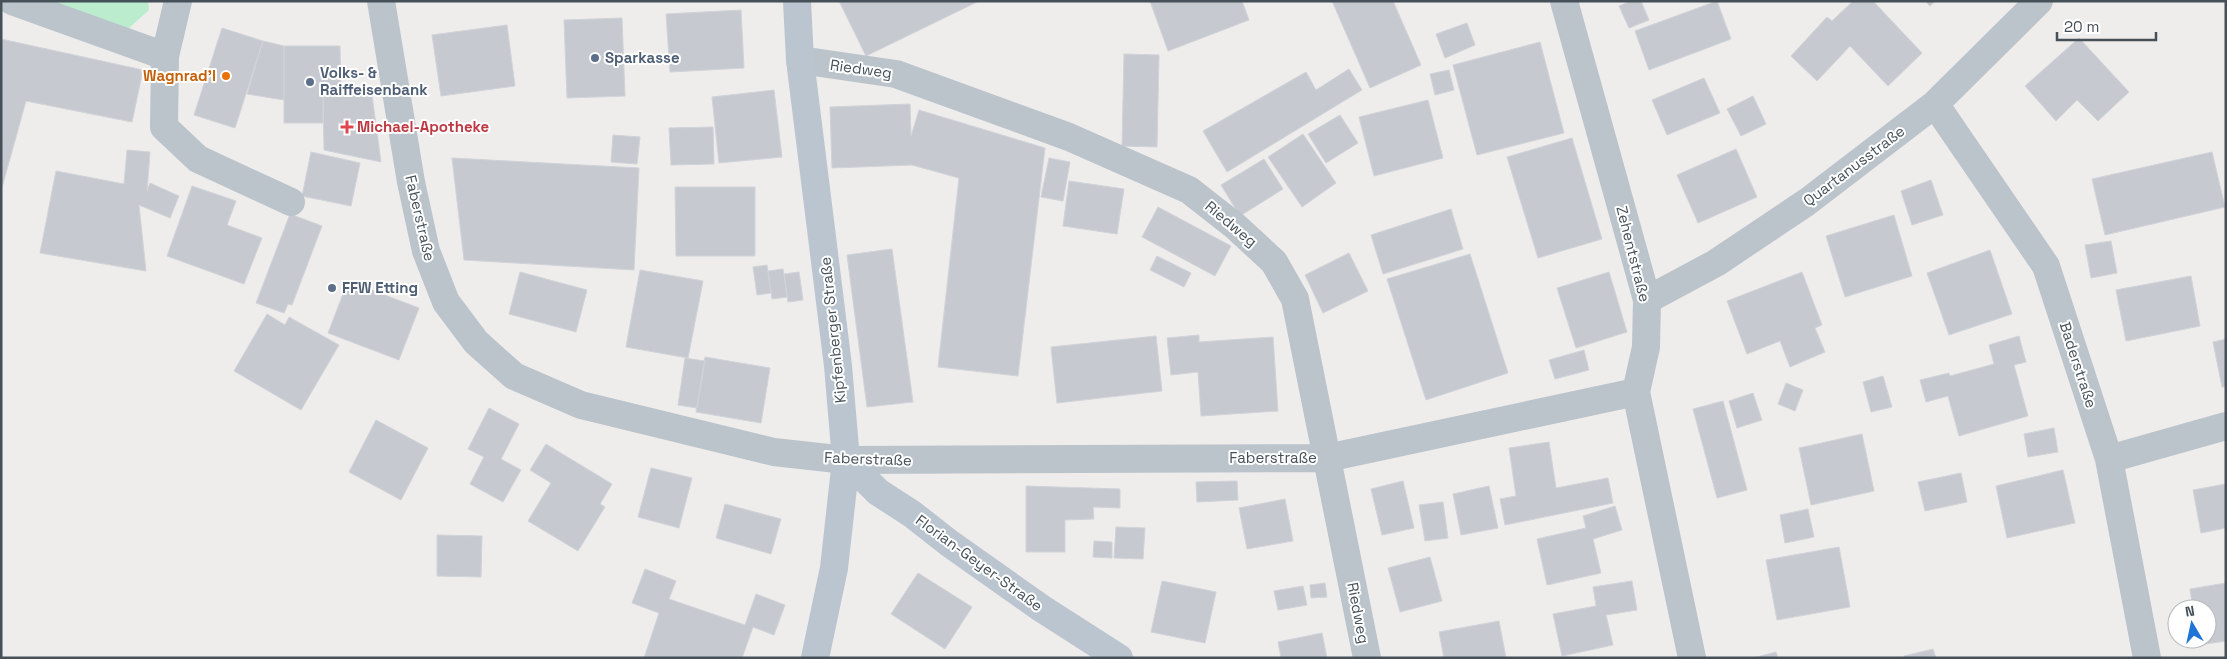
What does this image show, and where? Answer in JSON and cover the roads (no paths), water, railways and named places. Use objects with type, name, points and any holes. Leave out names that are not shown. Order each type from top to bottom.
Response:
[{"type":"street","points":[[12,1],[165,56]]},
{"type":"street","points":[[178,1],[165,56],[164,127],[198,159],[291,202]]},
{"type":"street","name":"Faberstraße","points":[[381,1],[411,182],[426,251],[446,302],[476,342],[514,376],[581,406],[774,452],[846,460],[1327,458],[1636,392]]},
{"type":"street","name":"Kipfenberger Straße","points":[[797,1],[800,60],[838,366],[846,460],[834,568],[815,658]]},
{"type":"street","name":"Zehentstraße","points":[[1564,1],[1647,300],[1646,347],[1636,392],[1692,658]]},
{"type":"street","name":"Quartanusstraße","points":[[1647,300],[1716,264],[1799,208],[1935,104],[2039,1]]},
{"type":"street","name":"Riedweg","points":[[800,60],[896,74],[1069,137],[1189,190],[1236,226],[1274,262],[1295,299],[1367,658]]},
{"type":"street","name":"Baderstraße","points":[[1935,104],[2046,266],[2109,459],[2147,658]]},
{"type":"street","points":[[2109,459],[2226,426]]},
{"type":"street","name":"Florian-Geyer-Straße","points":[[846,460],[878,492],[912,514],[949,543],[1041,608],[1119,658]]},
{"type":"place","name":"Sparkasse","points":[[595,58]]},
{"type":"place","name":"Wagnrad'l","points":[[226,76]]},
{"type":"place","name":"Volks- & Raiffeisenbank","points":[[310,82]]},
{"type":"place","name":"Michael-Apotheke","points":[[347,127]]},
{"type":"place","name":"FFW Etting","points":[[332,288]]}]
